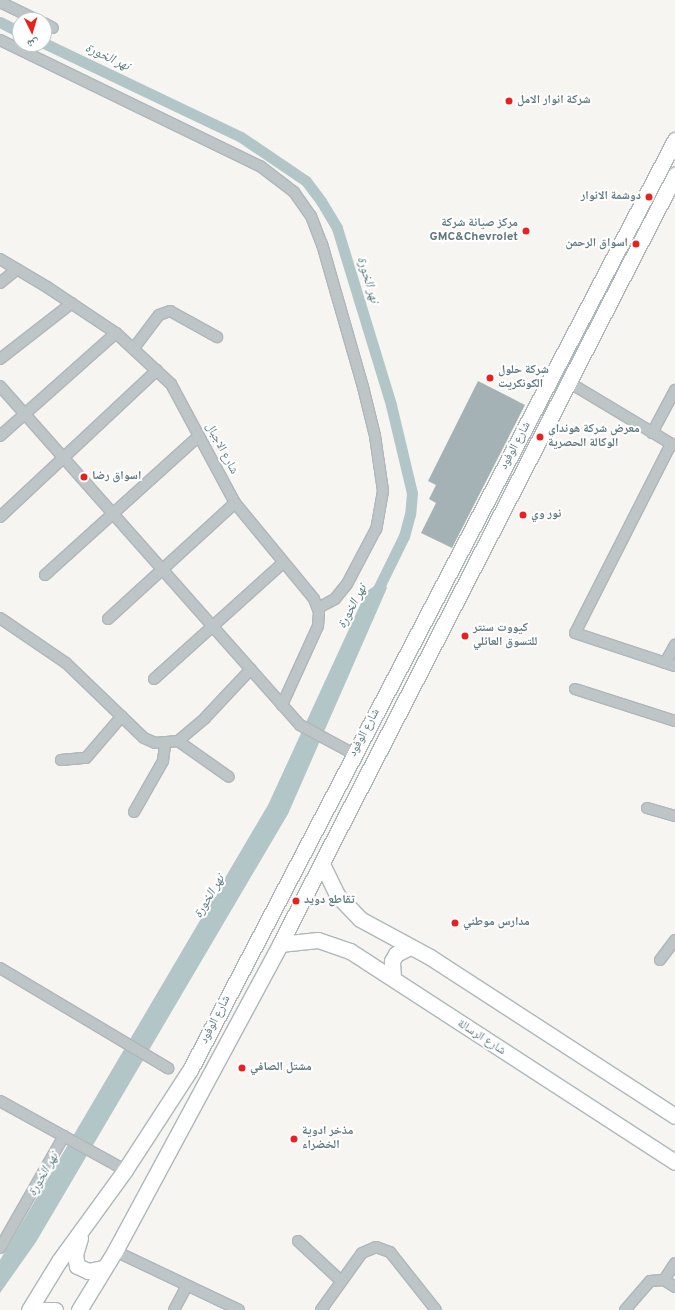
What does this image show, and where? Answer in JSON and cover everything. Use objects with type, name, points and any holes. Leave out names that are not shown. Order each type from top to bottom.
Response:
[{"type":"main road","name":"شارع الوفود","points":[[29,1310],[59,1261],[83,1230],[125,1170],[190,1070],[675,140]]},
{"type":"main road","name":"شارع الوفود","points":[[79,1310],[115,1251],[280,944],[570,383],[675,175]]},
{"type":"main road","points":[[322,864],[337,894],[352,912],[410,947],[430,957],[675,1116]]},
{"type":"main road","name":"شارع الرسالة","points":[[280,944],[306,940],[329,942],[350,952],[392,977],[461,1025],[675,1162]]},
{"type":"main road","points":[[392,977],[392,961],[396,954],[410,947]]},
{"type":"main road","points":[[83,1230],[75,1254],[77,1266],[88,1271],[104,1268]]},
{"type":"main road","points":[[43,1310],[55,1310]]},
{"type":"street","points":[[0,2],[21,12]]},
{"type":"street","points":[[0,40],[260,166],[294,192],[311,216],[322,244],[363,387],[375,436],[383,492],[376,528],[347,584],[335,599],[318,608],[319,619],[316,633],[282,705]]},
{"type":"street","name":"شارع الاجبال","points":[[0,260],[72,303],[116,332],[175,389],[235,504],[309,593],[318,608]]},
{"type":"street","points":[[0,283],[16,269]]},
{"type":"street","points":[[0,359],[72,303]]},
{"type":"street","points":[[134,348],[159,315],[170,311],[217,337]]},
{"type":"street","points":[[0,436],[116,332]]},
{"type":"street","points":[[0,517],[66,458],[157,370]]},
{"type":"street","points":[[570,383],[673,445],[575,633],[670,664],[675,645]]},
{"type":"street","points":[[0,386],[66,458],[112,513],[300,725],[354,754]]},
{"type":"street","points":[[652,433],[675,390]]},
{"type":"street","points":[[45,575],[199,436]]},
{"type":"street","points":[[108,619],[235,504]]},
{"type":"street","points":[[154,679],[283,563]]},
{"type":"street","points":[[0,618],[66,663],[144,738],[165,744],[178,741],[204,718],[251,669]]},
{"type":"street","points":[[575,689],[675,721]]},
{"type":"street","points":[[61,760],[86,758],[122,716]]},
{"type":"street","points":[[178,741],[229,777]]},
{"type":"street","points":[[134,812],[163,761],[165,744]]},
{"type":"street","points":[[647,808],[675,816]]},
{"type":"street","points":[[660,960],[675,940]]},
{"type":"street","points":[[0,968],[168,1068]]},
{"type":"street","points":[[0,1100],[125,1170]]},
{"type":"street","points":[[0,1248],[64,1136]]},
{"type":"street","points":[[298,1241],[341,1281]]},
{"type":"street","points":[[321,1310],[362,1253],[371,1248],[381,1248],[393,1256],[436,1310]]},
{"type":"street","points":[[115,1251],[238,1310]]},
{"type":"street","points":[[664,1280],[675,1262]]},
{"type":"street","points":[[625,1310],[646,1284],[655,1280],[664,1280],[675,1287]]},
{"type":"street","points":[[174,1310],[187,1286]]},
{"type":"shaded area","name":"نهر الخورة","points":[[384,579],[387,588],[288,814],[36,1242],[0,1293],[0,1260],[268,805],[366,592]]},
{"type":"building","points":[[478,381],[525,405],[452,548],[421,533],[436,503],[429,499],[436,485],[428,481]]},
{"type":"waterway","name":"نهر الخورة","points":[[0,22],[12,28]]},
{"type":"waterway","name":"نهر الخورة","points":[[52,47],[241,137],[306,181],[321,201],[337,228],[391,405],[412,493],[410,514],[404,536],[377,591]]},
{"type":"place","name":"شركة انوار الامل","points":[[509,101]]},
{"type":"place","name":"دوشمة الانوار","points":[[649,197]]},
{"type":"place","name":"مركز صيانة شركة GMC&Chevrolet","points":[[526,231]]},
{"type":"place","name":"اسواق الرحمن","points":[[636,244]]},
{"type":"place","name":"شركة حلول الكونكريت","points":[[490,378]]},
{"type":"place","name":"معرض شركة هونداي الوكالة الحصرية","points":[[540,437]]},
{"type":"place","name":"اسواق رضا","points":[[84,477]]},
{"type":"place","name":"نور وي","points":[[523,515]]},
{"type":"place","name":"كيووت سنتر للتسوق العائلي","points":[[465,636]]},
{"type":"place","name":"تقاطع دويد","points":[[296,901]]},
{"type":"place","name":"مدارس موطني","points":[[455,923]]},
{"type":"place","name":"مشتل الصافي","points":[[242,1068]]},
{"type":"place","name":"مذخر ادوية الخضراء","points":[[294,1139]]}]
